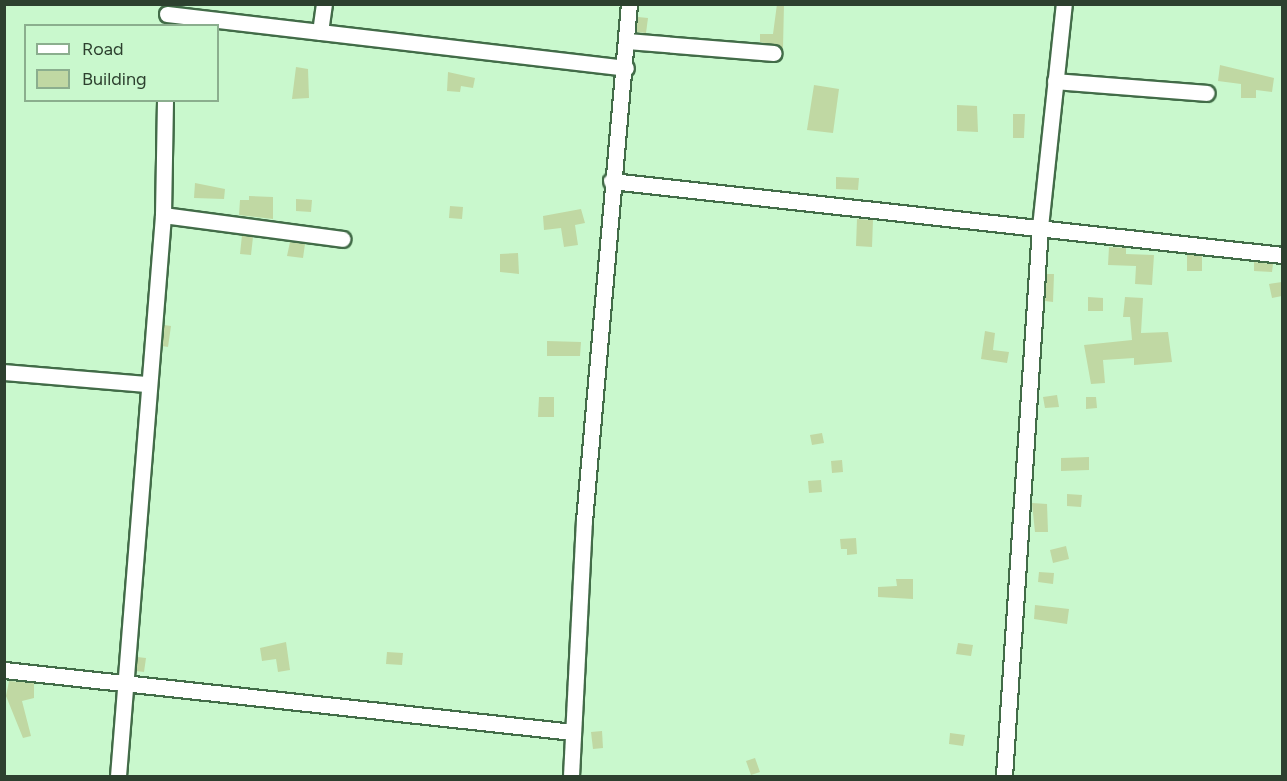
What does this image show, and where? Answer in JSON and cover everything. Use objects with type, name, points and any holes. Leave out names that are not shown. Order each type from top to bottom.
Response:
[{"type":"street","points":[[320,32],[324,4]]},
{"type":"street","points":[[570,777],[584,521],[611,181],[626,68],[629,4]]},
{"type":"street","points":[[1005,777],[1040,226],[1064,4]]},
{"type":"street","points":[[168,15],[626,68]]},
{"type":"street","points":[[627,40],[774,53]]},
{"type":"street","points":[[1054,81],[1207,93]]},
{"type":"street","points":[[118,777],[123,682],[163,216],[165,102]]},
{"type":"street","points":[[611,181],[1040,226],[1282,255]]},
{"type":"street","points":[[163,216],[342,239]]},
{"type":"street","points":[[4,372],[147,384]]},
{"type":"street","points":[[4,670],[573,732]]},
{"type":"building","points":[[777,4],[784,4],[783,48],[760,42],[760,34],[773,34]]},
{"type":"building","points":[[638,17],[648,18],[646,33],[636,32]]},
{"type":"building","points":[[1220,65],[1274,78],[1272,92],[1256,90],[1256,98],[1241,98],[1241,84],[1218,81]]},
{"type":"building","points":[[296,67],[308,69],[309,98],[292,99]]},
{"type":"building","points":[[448,72],[475,78],[473,88],[461,86],[460,92],[447,91]]},
{"type":"building","points":[[814,85],[839,89],[833,133],[807,130]]},
{"type":"building","points":[[957,105],[977,106],[978,132],[957,131]]},
{"type":"building","points":[[1013,114],[1025,114],[1024,138],[1013,138]]},
{"type":"building","points":[[836,177],[859,178],[858,190],[836,189]]},
{"type":"building","points":[[195,183],[225,189],[224,199],[194,198]]},
{"type":"building","points":[[249,196],[273,197],[273,219],[239,215],[240,200],[249,200]]},
{"type":"building","points":[[296,199],[312,200],[311,212],[296,211]]},
{"type":"building","points":[[450,206],[463,207],[462,219],[449,218]]},
{"type":"building","points":[[581,209],[585,223],[575,225],[578,245],[564,247],[561,228],[544,230],[543,216]]},
{"type":"building","points":[[857,219],[873,220],[872,247],[856,246]]},
{"type":"building","points":[[242,235],[253,237],[251,255],[240,254]]},
{"type":"building","points":[[290,242],[305,244],[303,258],[287,256]]},
{"type":"building","points":[[1109,247],[1126,248],[1126,254],[1154,255],[1152,285],[1135,284],[1136,266],[1108,265]]},
{"type":"building","points":[[518,253],[519,274],[500,272],[500,254]]},
{"type":"building","points":[[1187,254],[1202,256],[1202,271],[1187,271]]},
{"type":"building","points":[[1254,262],[1273,264],[1272,272],[1254,271]]},
{"type":"building","points":[[1047,274],[1054,274],[1053,302],[1045,301]]},
{"type":"building","points":[[1282,282],[1282,296],[1272,298],[1269,284]]},
{"type":"building","points":[[1088,297],[1103,298],[1103,311],[1088,311]]},
{"type":"building","points":[[1125,297],[1143,298],[1141,333],[1168,332],[1172,362],[1134,365],[1134,358],[1103,360],[1105,383],[1091,384],[1084,345],[1132,340],[1130,317],[1123,317]]},
{"type":"building","points":[[164,325],[171,326],[168,347],[162,346]]},
{"type":"building","points":[[985,331],[995,333],[993,350],[1009,352],[1007,363],[981,359]]},
{"type":"building","points":[[547,341],[581,342],[580,356],[547,356]]},
{"type":"building","points":[[1057,395],[1059,407],[1045,408],[1043,397]]},
{"type":"building","points":[[539,397],[554,397],[554,417],[538,417]]},
{"type":"building","points":[[1086,397],[1096,397],[1097,408],[1086,409]]},
{"type":"building","points":[[822,433],[824,443],[812,445],[810,435]]},
{"type":"building","points":[[1089,457],[1089,470],[1061,471],[1061,458]]},
{"type":"building","points":[[842,460],[843,472],[832,473],[831,461]]},
{"type":"building","points":[[821,480],[822,492],[809,493],[808,481]]},
{"type":"building","points":[[1067,494],[1082,495],[1081,507],[1067,506]]},
{"type":"building","points":[[1032,503],[1047,504],[1048,532],[1035,532]]},
{"type":"building","points":[[856,538],[857,554],[847,555],[847,549],[841,549],[840,539]]},
{"type":"building","points":[[1066,546],[1069,559],[1053,563],[1050,550]]},
{"type":"building","points":[[1039,572],[1054,573],[1053,584],[1038,582]]},
{"type":"building","points":[[896,579],[913,579],[913,599],[878,597],[878,587],[897,586]]},
{"type":"building","points":[[1035,605],[1069,609],[1067,624],[1034,619]]},
{"type":"building","points":[[286,642],[290,670],[278,672],[276,659],[262,661],[260,648]]},
{"type":"building","points":[[958,643],[973,645],[971,656],[956,654]]},
{"type":"building","points":[[387,652],[403,653],[402,665],[386,664]]},
{"type":"building","points":[[137,657],[146,658],[144,672],[136,671]]},
{"type":"building","points":[[9,681],[34,683],[34,698],[22,701],[31,736],[23,738],[6,696]]},
{"type":"building","points":[[602,731],[603,748],[593,749],[591,732]]},
{"type":"building","points":[[950,733],[965,735],[963,746],[949,744]]},
{"type":"building","points":[[755,758],[760,772],[751,775],[746,761]]}]
